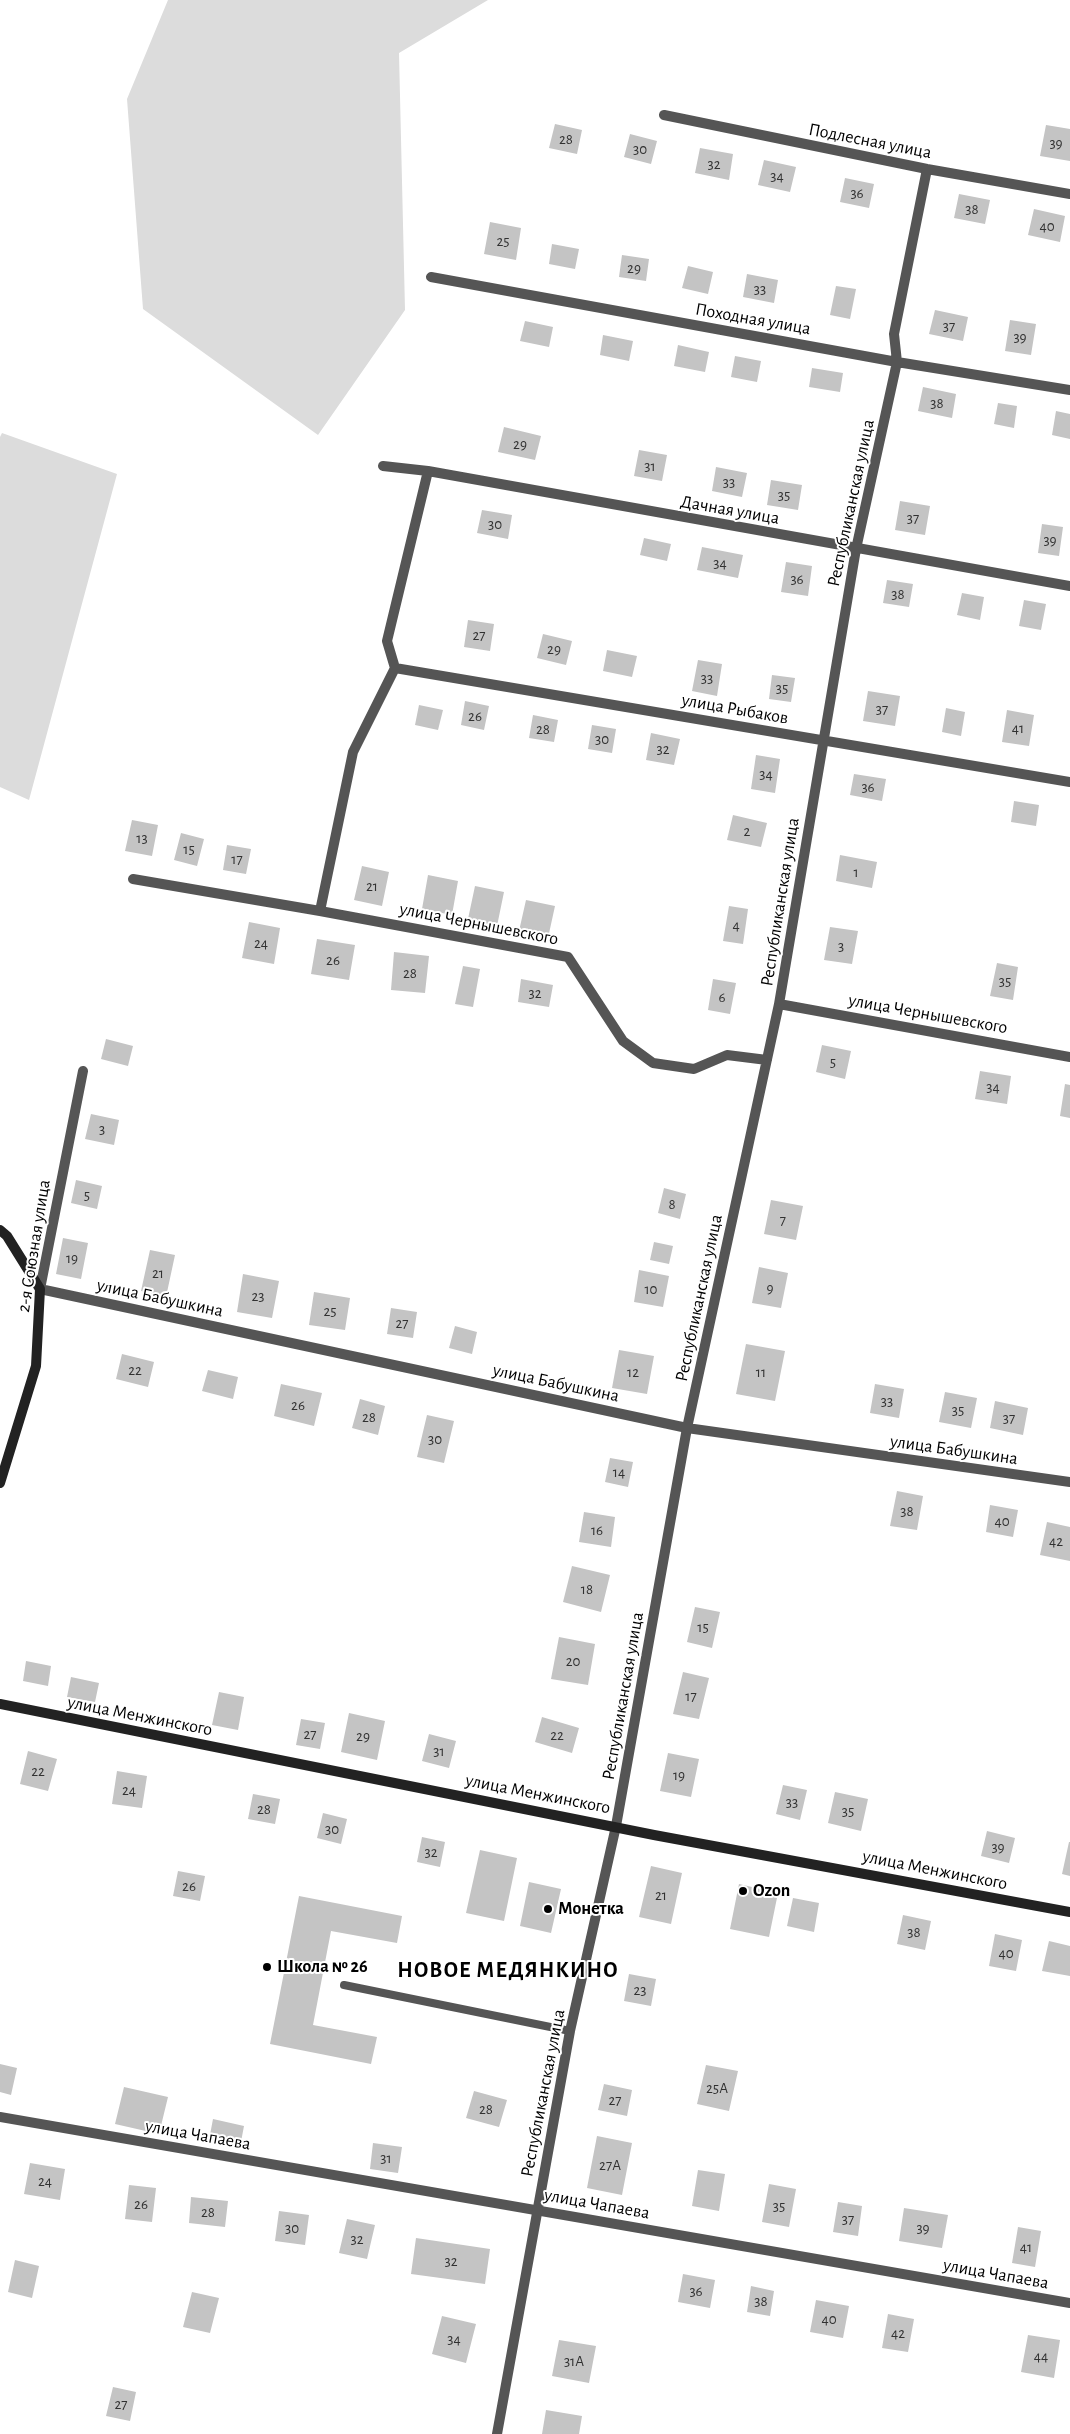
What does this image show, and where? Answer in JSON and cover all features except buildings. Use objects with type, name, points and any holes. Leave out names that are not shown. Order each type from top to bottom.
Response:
[{"type":"main road","points":[[0,1230],[7,1236],[40,1289]]},
{"type":"main road","name":"2-я Союзная улица","points":[[0,1483],[36,1366],[40,1289]]},
{"type":"main road","name":"улица Менжинского","points":[[0,1704],[616,1826],[1070,1912]]},
{"type":"street","name":"Подлесная улица","points":[[664,116],[927,169],[1070,194]]},
{"type":"street","name":"Республиканская улица","points":[[497,2434],[570,2031],[616,1826],[687,1428],[779,1004],[856,549],[897,362],[894,334],[927,169]]},
{"type":"street","name":"Походная улица","points":[[431,277],[897,362],[1070,390]]},
{"type":"street","name":"Дачная улица","points":[[383,466],[428,471],[1070,586]]},
{"type":"street","points":[[320,911],[354,752],[395,668],[387,640],[428,471]]},
{"type":"street","name":"улица Рыбаков","points":[[395,668],[1070,782]]},
{"type":"street","name":"улица Чернышевского","points":[[133,879],[320,911],[568,957],[623,1041],[653,1063],[694,1068],[728,1055],[767,1060]]},
{"type":"street","name":"улица Чернышевского","points":[[779,1004],[1070,1057]]},
{"type":"street","name":"2-я Союзная улица","points":[[40,1289],[83,1071]]},
{"type":"street","name":"улица Бабушкина","points":[[40,1289],[687,1428],[1070,1482]]},
{"type":"street","name":"улица Чапаева","points":[[0,2117],[1070,2303]]},
{"type":"lane","points":[[344,1985],[570,2031]]},
{"type":"shaded area","points":[[168,0],[488,0],[399,53],[405,310],[318,435],[143,309],[127,99]]},
{"type":"shaded area","points":[[2,433],[117,474],[29,800],[0,787],[0,437]]},
{"type":"place","name":"Ozon","points":[[743,1891]]},
{"type":"place","name":"Монетка","points":[[548,1909]]},
{"type":"place","name":"Школа № 26","points":[[267,1967]]},
{"type":"district","name":"НОВОЕ МЕДЯНКИНО","points":[[508,1970]]}]
